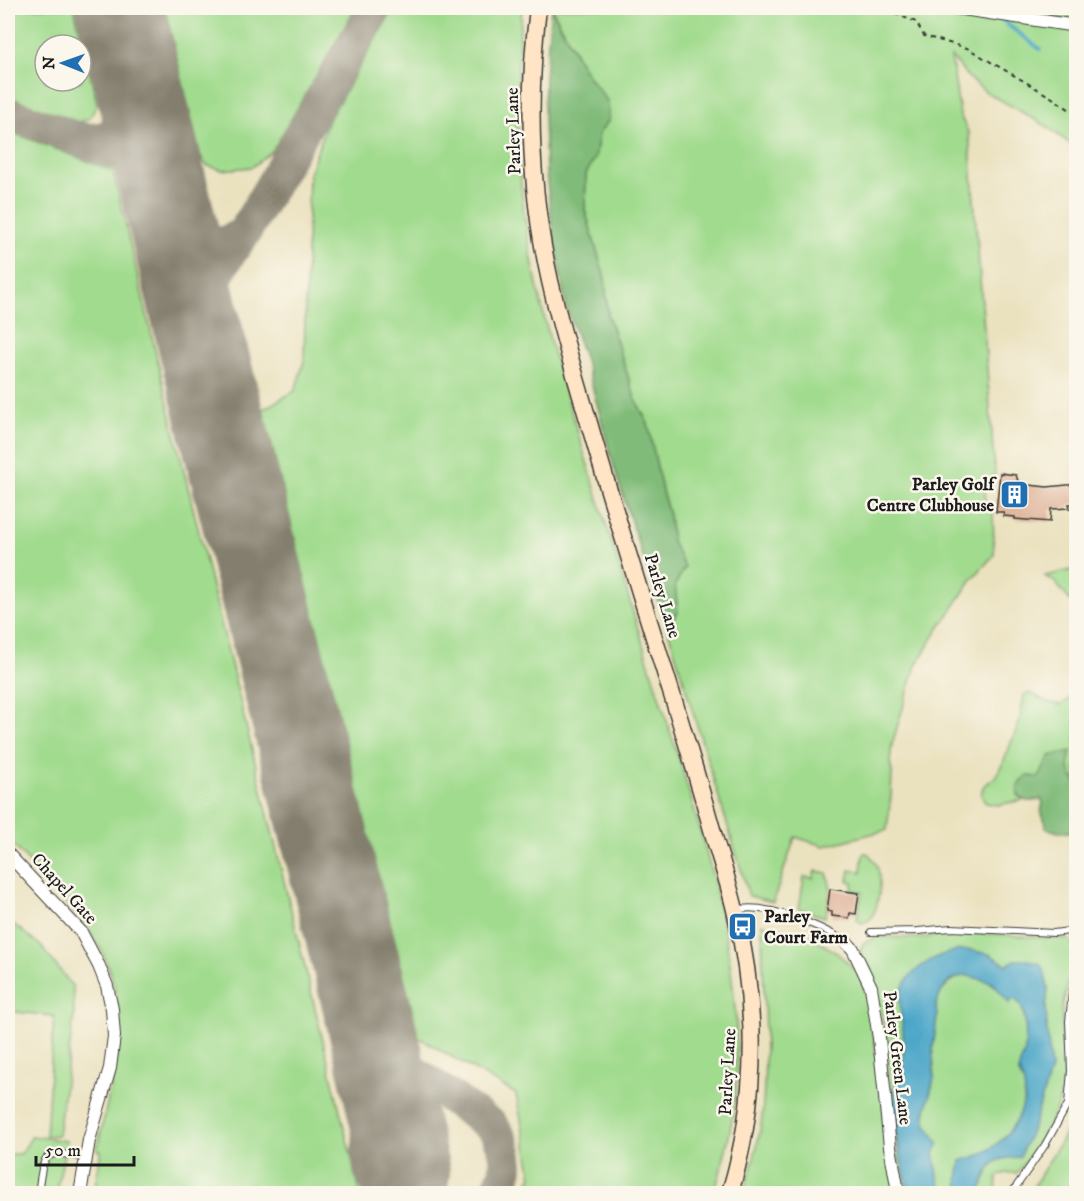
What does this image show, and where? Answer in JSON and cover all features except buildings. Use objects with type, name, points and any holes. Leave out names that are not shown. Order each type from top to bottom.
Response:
[{"type":"main road","name":"Parley Lane","points":[[537,8],[531,90],[532,142],[536,194],[549,278],[591,432],[693,759],[735,910],[743,954],[750,1006],[752,1055],[749,1103],[741,1150],[729,1194]]},
{"type":"street","points":[[956,8],[1077,26]]},
{"type":"street","name":"Chapel Gate","points":[[8,854],[81,932],[107,987],[114,1036],[110,1068],[89,1140],[80,1194]]},
{"type":"street","name":"Parley Green Lane","points":[[845,941],[853,949],[871,987],[879,1038],[890,1148],[900,1194]]},
{"type":"lane","name":"Parley Green Lane","points":[[735,910],[752,907],[781,914],[832,933],[845,941]]},
{"type":"lane","points":[[871,932],[951,928],[1054,933],[1077,930]]},
{"type":"lane","points":[[1011,1194],[1045,1145],[1068,1104],[1071,1071],[1069,1021],[1072,993],[1077,981]]},
{"type":"lane","points":[[38,1194],[43,1161],[48,1156],[62,1153],[86,1158]]},
{"type":"path","points":[[890,8],[890,12],[916,22],[924,36],[967,48],[1077,114]]},
{"type":"green space","points":[[8,8],[74,8],[80,33],[33,33],[33,93],[93,93],[93,87],[97,104],[90,118],[77,123],[8,97]]},
{"type":"green space","points":[[165,8],[356,8],[273,150],[252,167],[222,170],[206,165],[200,154]]},
{"type":"green space","points":[[394,8],[522,8],[517,85],[519,162],[524,213],[540,301],[553,352],[697,820],[722,917],[730,966],[736,1015],[737,1081],[730,1130],[714,1193],[522,1193],[532,1176],[516,1094],[418,1037],[263,409],[295,391],[304,361],[309,174],[328,121]]},
{"type":"green space","points":[[551,8],[586,73],[608,102],[609,120],[599,133],[595,158],[586,174],[585,210],[605,279],[608,315],[635,398],[648,424],[669,515],[672,542],[685,567],[675,585],[678,612],[667,627],[633,528],[586,363],[566,306],[554,239],[546,174],[545,77]]},
{"type":"green space","points":[[552,8],[1076,8],[1076,148],[1043,124],[986,92],[969,78],[951,57],[960,115],[969,134],[995,474],[985,486],[985,509],[993,510],[994,555],[972,579],[916,665],[892,744],[891,795],[887,830],[824,846],[795,837],[773,902],[749,896],[667,627],[678,612],[675,585],[685,567],[672,542],[669,515],[648,424],[635,398],[608,315],[605,279],[585,210],[586,174],[595,158],[599,133],[609,120],[608,102],[586,73]]},
{"type":"green space","points":[[8,131],[113,171],[360,1193],[94,1193],[101,1151],[97,1149],[120,1040],[117,998],[101,949],[88,929],[8,840]]},
{"type":"green space","points":[[1076,569],[1076,608],[1055,582],[1045,576]]},
{"type":"green space","points":[[1030,693],[1047,702],[1061,705],[1076,694],[1076,781],[1069,767],[1071,752],[1039,777],[1026,776],[1018,795],[1023,800],[998,805],[986,803],[981,795],[983,787],[995,777],[1003,763],[1019,723],[1024,695]]},
{"type":"green space","points":[[1071,751],[1070,771],[1076,781],[1076,832],[1058,832],[1046,828],[1041,799],[1026,801],[1018,795],[1018,789],[1020,782],[1026,776],[1039,777],[1050,756]]},
{"type":"green space","points":[[864,853],[867,853],[876,864],[880,888],[872,916],[861,923],[857,919],[862,892],[852,890],[853,882],[848,881],[850,870],[861,872]]},
{"type":"green space","points":[[815,871],[827,873],[831,889],[825,917],[799,909],[804,877],[813,878]]},
{"type":"green space","points":[[8,920],[41,946],[73,987],[74,1016],[58,1135],[46,1136],[54,1016],[8,1011]]},
{"type":"green space","points":[[762,924],[810,936],[837,953],[858,972],[868,999],[897,1193],[743,1194],[759,1137],[764,1094]]},
{"type":"green space","points":[[975,933],[1069,939],[1073,944],[1076,958],[1062,1015],[1064,1081],[1062,1092],[1043,1134],[1017,1173],[997,1177],[996,1193],[979,1193],[994,1163],[1020,1156],[1040,1105],[1051,1069],[1047,1031],[1046,978],[1040,964],[1027,960],[1015,960],[1007,965],[989,954],[908,979],[900,997],[904,1056],[893,1097],[896,1135],[910,1193],[903,1193],[900,1183],[885,1030],[860,954],[863,943],[877,937],[922,938]]},
{"type":"green space","points":[[965,975],[990,983],[1009,1003],[1014,998],[1022,1007],[1025,1021],[1025,1044],[1019,1072],[1024,1084],[1025,1096],[1019,1116],[1007,1135],[958,1185],[960,1193],[948,1193],[940,1186],[934,1153],[938,1141],[931,1132],[925,1117],[934,1077],[933,1050],[937,1002],[945,987]]},
{"type":"green space","points":[[1076,1116],[1076,1193],[1029,1193],[1034,1186]]},
{"type":"green space","points":[[32,1136],[67,1141],[56,1193],[8,1193],[8,1154],[21,1154]]},
{"type":"water","points":[[960,950],[989,954],[1007,965],[1015,960],[1027,960],[1040,964],[1044,969],[1048,989],[1046,1007],[1051,1069],[1034,1124],[1020,1156],[995,1162],[979,1193],[960,1193],[958,1178],[961,1161],[995,1146],[1008,1133],[1020,1114],[1025,1091],[1019,1068],[1025,1050],[1026,1029],[1024,1014],[1019,1002],[1014,999],[1009,1003],[994,984],[965,975],[946,984],[936,1005],[934,1078],[925,1114],[927,1126],[939,1143],[934,1153],[941,1190],[946,1193],[910,1193],[900,1154],[893,1098],[904,1054],[900,1006],[902,989],[907,980],[922,966],[941,955]]},
{"type":"waterway","points":[[1001,18],[1040,49]]},
{"type":"taxiway","points":[[200,339],[207,301],[219,271],[244,233],[374,8]]},
{"type":"taxiway","points":[[78,138],[92,140],[114,133],[129,116],[137,79]]},
{"type":"taxiway","points":[[8,114],[120,154],[146,168],[159,186],[174,229]]},
{"type":"taxiway","points":[[168,199],[188,229],[201,240],[218,244],[244,233]]},
{"type":"taxiway","points":[[372,1030],[379,1044],[388,1054],[492,1126],[502,1143],[506,1159],[504,1176],[495,1194]]},
{"type":"taxiway","points":[[376,1048],[377,1085],[368,1152],[370,1170],[382,1194]]},
{"type":"runway","points":[[120,8],[406,1173]]},
{"type":"place","name":"Parley Golf Centre Clubhouse","points":[[1015,495]]},
{"type":"place","name":"Parley Court Farm","points":[[743,927]]}]
